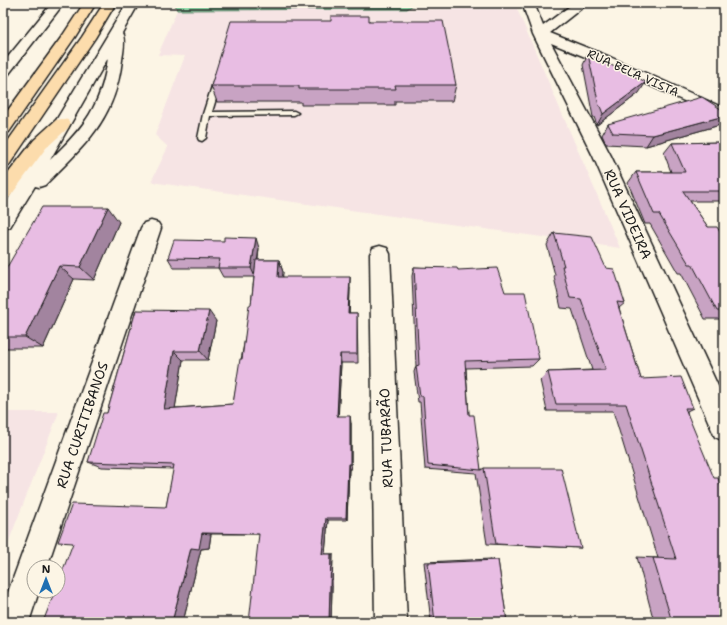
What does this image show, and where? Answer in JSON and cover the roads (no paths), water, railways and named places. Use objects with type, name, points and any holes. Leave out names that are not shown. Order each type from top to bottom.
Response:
[{"type":"highway","points":[[3,128],[68,38],[90,3]]},
{"type":"highway","points":[[3,161],[88,38],[110,3]]},
{"type":"street","points":[[3,72],[58,3]]},
{"type":"street","points":[[3,222],[8,200],[62,124],[133,3]]},
{"type":"street","name":"RUA VIDEIRA","points":[[528,3],[540,34],[602,156],[724,428]]},
{"type":"street","points":[[540,34],[582,3]]},
{"type":"street","points":[[8,200],[96,120],[109,92],[116,57],[117,30]]},
{"type":"street","name":"RUA BELA VISTA","points":[[540,34],[605,60],[724,114]]},
{"type":"street","points":[[62,124],[109,92]]},
{"type":"street","name":"RUA CURITIBANOS","points":[[13,622],[151,228]]},
{"type":"street","name":"RUA TUBARÃO","points":[[380,254],[391,622]]},
{"type":"lane","points":[[202,138],[207,114],[220,71]]},
{"type":"lane","points":[[207,114],[294,113]]}]
